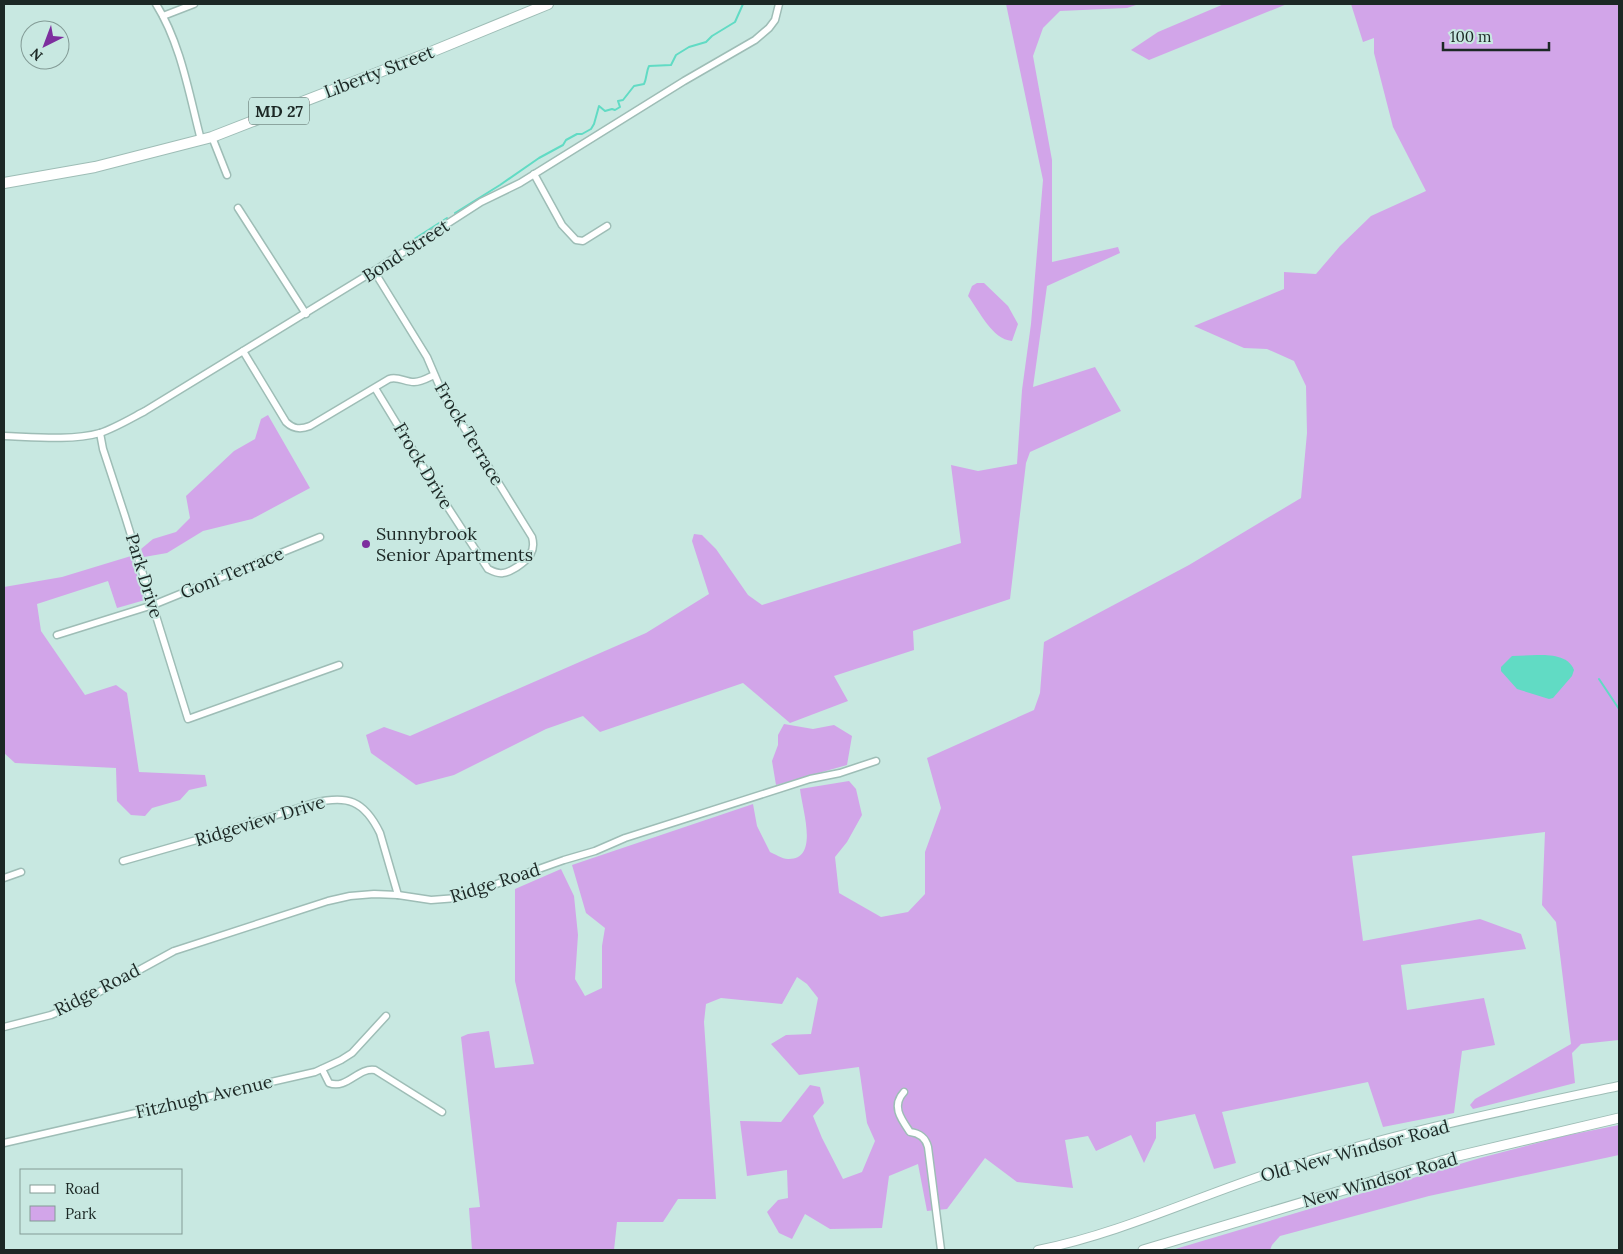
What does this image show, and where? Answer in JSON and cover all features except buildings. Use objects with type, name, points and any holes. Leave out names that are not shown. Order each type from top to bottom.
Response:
[{"type":"highway","name":"Liberty Street","points":[[4,182],[95,167],[200,140],[431,52],[548,4]]},
{"type":"main road","name":"New Windsor Road","points":[[1143,1250],[1458,1156],[1619,1118]]},
{"type":"street","points":[[156,4],[173,37],[200,140]]},
{"type":"street","points":[[163,16],[194,4]]},
{"type":"street","name":"Bond Street","points":[[4,436],[75,436],[100,433],[145,411],[306,314],[481,202],[520,183],[684,81],[755,40],[770,28],[775,20],[779,4]]},
{"type":"street","points":[[212,136],[227,175]]},
{"type":"street","points":[[534,174],[562,225],[576,240],[582,241],[607,226]]},
{"type":"street","points":[[238,208],[306,314]]},
{"type":"street","name":"Frock Terrace","points":[[374,271],[427,357],[442,392],[533,541],[533,550],[528,559],[511,570],[500,574],[488,569]]},
{"type":"street","points":[[243,352],[283,418],[294,428],[300,429],[310,426],[392,378],[398,377],[413,382],[434,375]]},
{"type":"street","name":"Frock Drive","points":[[375,388],[488,569]]},
{"type":"street","name":"Park Drive","points":[[100,433],[102,449],[188,719],[339,665]]},
{"type":"street","name":"Goni Terrace","points":[[57,635],[153,605],[320,537]]},
{"type":"street","name":"Ridge Road","points":[[4,1027],[77,1004],[162,956],[211,938],[328,901],[350,896],[374,894],[398,895],[431,900],[457,898],[595,851],[625,838],[810,779],[840,773],[876,761]]},
{"type":"street","name":"Ridgeview Drive","points":[[123,861],[214,835],[314,803],[330,799],[342,799],[358,805],[366,811],[376,824],[398,895]]},
{"type":"street","points":[[4,878],[21,872]]},
{"type":"street","name":"Fitzhugh Avenue","points":[[4,1143],[322,1069],[352,1053],[386,1016]]},
{"type":"street","points":[[322,1069],[328,1083],[334,1085],[346,1082],[369,1069],[375,1070],[442,1112]]},
{"type":"street","name":"Old New Windsor Road","points":[[1038,1250],[1059,1246],[1106,1232],[1282,1168],[1336,1152],[1462,1121],[1619,1086]]},
{"type":"street","points":[[904,1092],[900,1096],[897,1105],[901,1119],[910,1132],[916,1132],[924,1138],[928,1148],[941,1250]]},
{"type":"green space","points":[[1006,4],[1139,4],[1127,8],[1060,11],[1043,28],[1033,56],[1052,160],[1052,262],[1118,247],[1120,253],[1047,286],[1033,387],[1095,367],[1121,411],[1030,452],[1026,463],[1010,599],[913,631],[914,650],[834,676],[848,701],[790,723],[743,683],[600,732],[583,716],[546,729],[454,775],[416,785],[371,753],[366,735],[384,727],[410,736],[646,633],[709,594],[692,541],[694,534],[702,535],[716,549],[748,595],[762,605],[961,543],[951,465],[978,471],[1017,464],[1022,390],[1031,324],[1043,180]]},
{"type":"green space","points":[[1224,4],[1287,4],[1149,60],[1131,50],[1158,32]]},
{"type":"green space","points":[[1351,4],[1619,4],[1619,1040],[1581,1044],[1572,1053],[1575,1083],[1473,1109],[1470,1105],[1475,1099],[1571,1044],[1556,922],[1542,905],[1545,832],[1352,856],[1363,941],[1480,919],[1521,934],[1526,949],[1401,965],[1407,1010],[1484,998],[1495,1045],[1462,1051],[1454,1113],[1383,1127],[1368,1082],[1222,1112],[1236,1163],[1214,1169],[1195,1114],[1156,1122],[1156,1138],[1144,1163],[1131,1135],[1096,1151],[1088,1136],[1065,1140],[1073,1188],[1017,1182],[985,1158],[947,1209],[927,1211],[918,1164],[889,1176],[882,1228],[830,1229],[805,1214],[792,1239],[779,1233],[767,1212],[778,1200],[788,1198],[787,1170],[747,1176],[740,1121],[781,1122],[810,1085],[820,1087],[824,1103],[813,1116],[843,1179],[862,1172],[875,1141],[867,1123],[859,1067],[799,1075],[771,1044],[786,1035],[811,1034],[818,998],[807,984],[797,977],[782,1004],[721,998],[706,1004],[704,1022],[716,1199],[678,1199],[663,1222],[617,1222],[614,1250],[472,1250],[469,1208],[480,1207],[461,1037],[489,1031],[495,1068],[534,1064],[515,981],[515,889],[561,869],[574,896],[578,935],[575,979],[585,996],[602,988],[602,946],[605,928],[586,913],[572,865],[753,804],[757,826],[770,852],[786,859],[798,857],[804,851],[807,832],[800,789],[849,781],[856,789],[862,815],[847,842],[835,857],[839,893],[881,917],[908,912],[925,894],[925,852],[941,808],[927,758],[1034,710],[1040,693],[1044,642],[1189,565],[1301,498],[1307,433],[1306,386],[1294,361],[1267,349],[1244,348],[1194,326],[1284,289],[1284,272],[1316,274],[1340,246],[1371,216],[1426,191],[1393,127],[1374,53],[1374,38],[1363,42]]},
{"type":"green space","points":[[977,283],[984,283],[1008,306],[1018,324],[1012,341],[1005,339],[992,330],[968,296],[972,286]]},
{"type":"green space","points":[[268,415],[310,488],[252,519],[203,531],[167,553],[144,557],[141,549],[153,539],[176,532],[190,518],[186,496],[234,451],[255,439],[261,419]]},
{"type":"green space","points":[[131,556],[145,600],[117,608],[108,581],[37,604],[41,631],[85,695],[116,685],[127,693],[139,772],[205,775],[207,786],[189,790],[180,800],[152,808],[145,816],[131,815],[117,801],[116,768],[15,763],[4,753],[4,587],[62,577]]},
{"type":"green space","points":[[784,724],[813,729],[834,725],[852,736],[847,765],[776,785],[772,761],[778,745],[778,735]]},
{"type":"green space","points":[[1619,1125],[1619,1155],[1429,1196],[1280,1236],[1270,1250],[1172,1250],[1480,1158],[1564,1136]]},
{"type":"shaded area","points":[[1512,656],[1553,656],[1568,661],[1574,670],[1572,676],[1553,698],[1549,699],[1517,689],[1501,671],[1501,667]]},
{"type":"waterway","points":[[455,213],[539,158],[563,145],[566,140],[591,129],[599,106],[605,111],[615,110],[620,107],[618,101],[623,100],[634,86],[644,84],[649,66],[671,65],[676,55],[689,47],[706,42],[712,36],[735,22],[743,4]]},
{"type":"waterway","points":[[408,243],[447,218]]},
{"type":"waterway","points":[[1599,679],[1619,709]]},
{"type":"place","name":"Sunnybrook Senior Apartments","points":[[366,544]]}]
